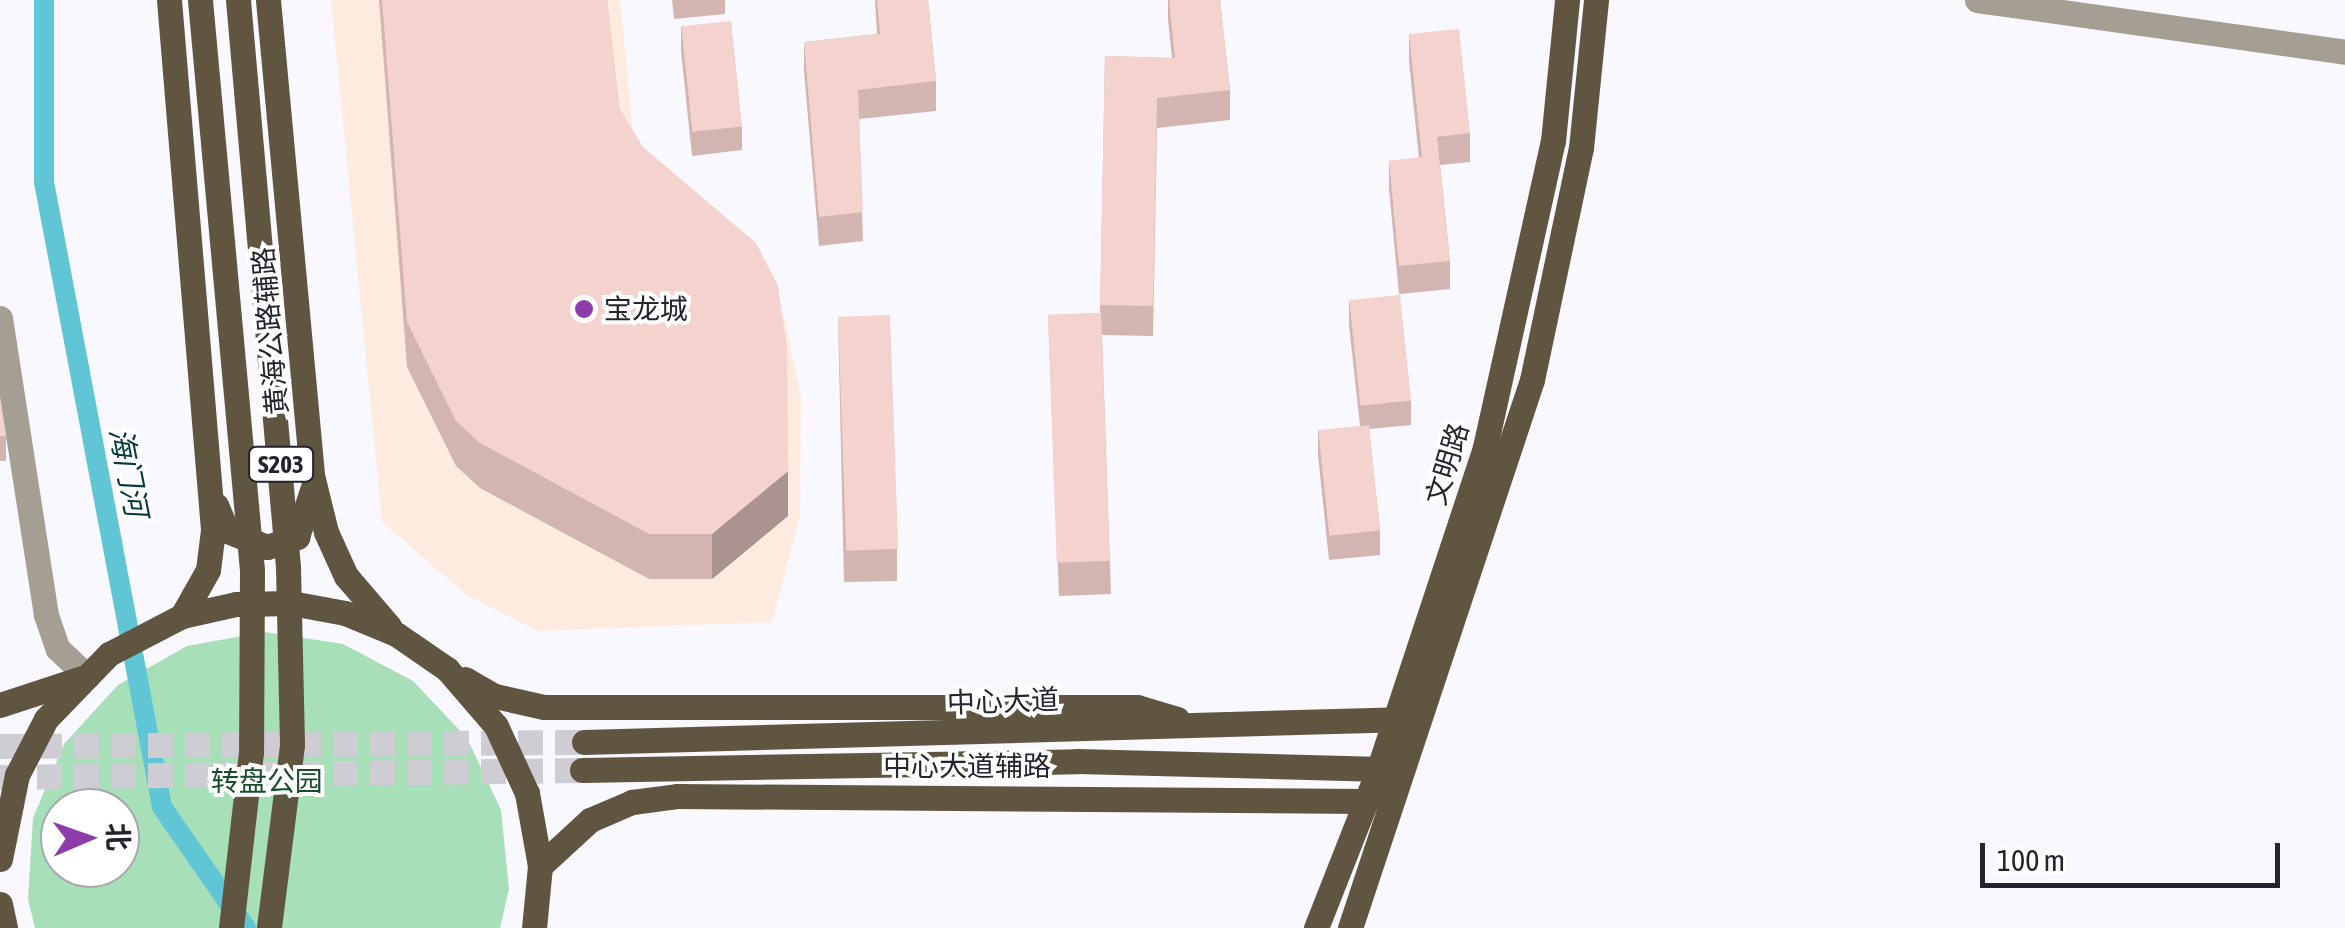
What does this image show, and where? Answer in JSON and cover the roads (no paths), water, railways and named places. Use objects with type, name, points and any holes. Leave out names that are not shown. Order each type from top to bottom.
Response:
[{"type":"main road","points":[[168,0],[210,480],[208,570],[179,618]]},
{"type":"main road","name":"S203","points":[[200,0],[252,570],[251,752],[231,928]]},
{"type":"main road","name":"S203","points":[[238,0],[288,567],[292,745],[270,928]]},
{"type":"main road","name":"黄海公路辅路","points":[[268,0],[312,476],[326,532],[346,576],[396,634]]},
{"type":"main road","name":"文明路","points":[[1316,928],[1378,768],[1502,378],[1553,141],[1567,0]]},
{"type":"main road","name":"文明路","points":[[1350,928],[1424,719],[1532,380],[1582,148],[1596,0]]},
{"type":"main road","points":[[210,480],[227,530],[267,547],[297,538],[305,525],[312,476]]},
{"type":"main road","points":[[0,705],[92,670],[179,618],[236,604],[291,603],[345,613],[396,634],[496,696],[544,707],[1137,707],[1198,726]]},
{"type":"main road","points":[[447,669],[496,726],[520,776],[540,866],[534,925]]},
{"type":"main road","points":[[0,859],[16,775],[46,719],[92,670]]},
{"type":"main road","name":"中心大道","points":[[584,742],[1424,719]]},
{"type":"main road","points":[[582,770],[1076,762],[1407,770]]},
{"type":"main road","points":[[1366,801],[1407,770]]},
{"type":"main road","name":"中心大道辅路","points":[[540,866],[590,820],[632,802],[678,796],[1366,801]]},
{"type":"street","points":[[1977,0],[2345,52]]},
{"type":"street","points":[[0,318],[46,615],[58,649],[92,670]]},
{"type":"waterway","name":"海门河","points":[[44,0],[44,182],[162,807],[246,928]]},
{"type":"tunnel","points":[[0,746],[584,742]]},
{"type":"tunnel","points":[[0,777],[582,770]]},
{"type":"place","name":"宝龙城","points":[[584,309]]},
{"type":"park label","name":"转盘公园","points":[[267,781]]}]
